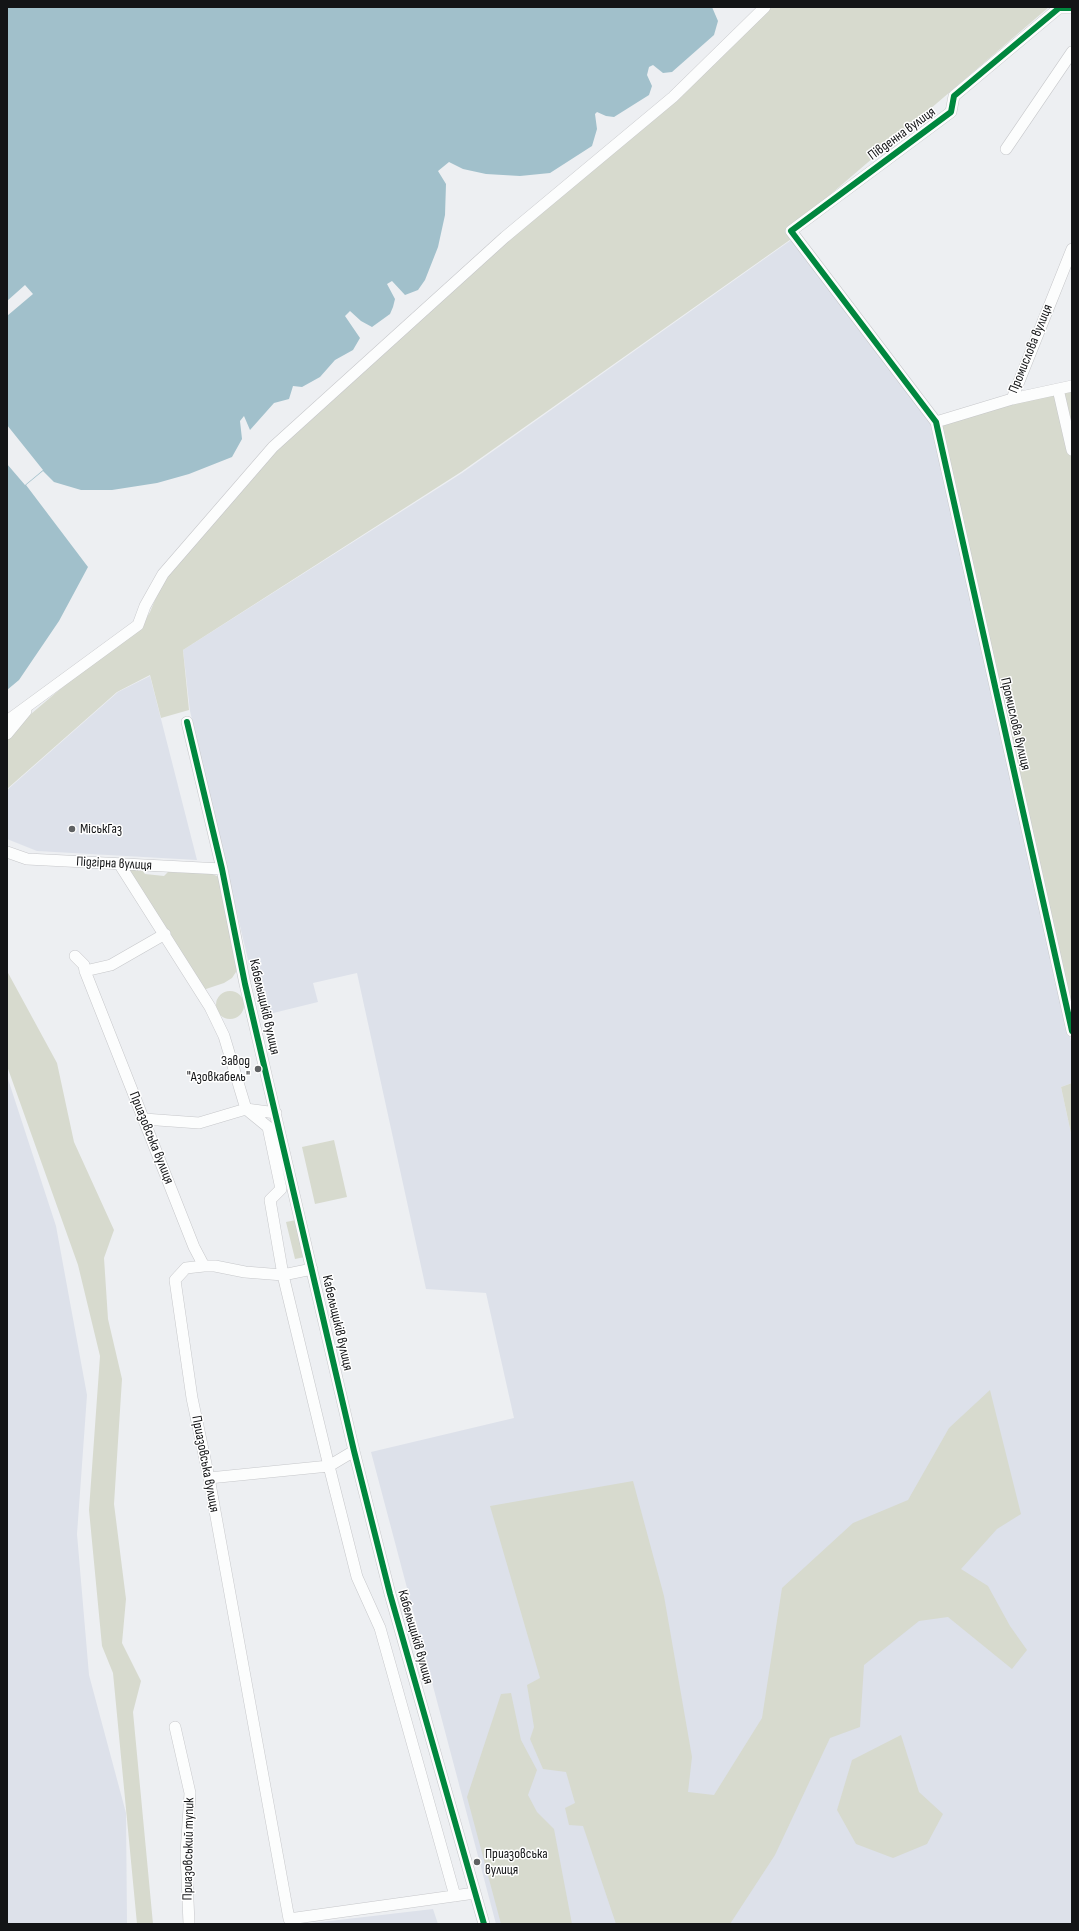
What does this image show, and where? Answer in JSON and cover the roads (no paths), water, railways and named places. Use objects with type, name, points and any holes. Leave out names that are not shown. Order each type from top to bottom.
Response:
[{"type":"street","points":[[7,721],[34,699],[138,625],[145,606],[163,574],[273,447],[505,237],[673,97],[765,7]]},
{"type":"street","name":"Південна вулиця","points":[[936,422],[791,231],[951,112],[954,96],[1059,8],[1072,8]]},
{"type":"street","points":[[1006,149],[1072,52]]},
{"type":"street","name":"Промислова вулиця","points":[[1072,249],[1012,399],[936,422],[1072,1031]]},
{"type":"street","points":[[1012,399],[1072,386]]},
{"type":"street","points":[[1058,389],[1072,450]]},
{"type":"street","points":[[7,734],[22,718],[34,699]]},
{"type":"street","name":"Кабельщиків вулиця","points":[[187,722],[222,869],[245,984],[354,1451],[390,1594],[484,1924]]},
{"type":"street","name":"Підгірна вулиця","points":[[7,852],[27,859],[120,865],[222,869]]},
{"type":"street","points":[[120,865],[210,1007],[224,1036],[246,1109],[268,1127],[281,1189],[270,1200],[283,1275],[357,1577],[380,1628],[455,1896],[475,1893]]},
{"type":"street","points":[[85,971],[111,965],[165,934]]},
{"type":"street","name":"Приазовська вулиця","points":[[75,956],[84,965],[85,971],[194,1247],[204,1266],[186,1268],[175,1280],[192,1398],[209,1478],[289,1919],[455,1896]]},
{"type":"street","points":[[144,1120],[199,1123],[246,1109],[276,1113]]},
{"type":"street","points":[[204,1266],[215,1266],[245,1272],[283,1275],[312,1269]]},
{"type":"street","points":[[209,1478],[329,1466],[354,1451]]},
{"type":"street","name":"Приазовський тупик","points":[[175,1727],[190,1793],[186,1853],[189,1924]]},
{"type":"water","points":[[7,7],[712,7],[718,21],[714,35],[672,72],[663,73],[653,65],[649,67],[647,75],[652,86],[649,95],[614,117],[606,116],[597,112],[595,114],[597,129],[592,146],[550,173],[520,176],[486,174],[463,169],[449,162],[438,171],[446,184],[445,215],[438,247],[425,280],[418,290],[405,295],[392,281],[387,284],[395,299],[393,307],[390,314],[372,327],[361,321],[350,311],[345,316],[360,338],[353,350],[335,360],[320,377],[302,387],[293,386],[289,399],[274,403],[250,430],[244,416],[240,421],[242,439],[232,457],[189,474],[157,483],[112,490],[81,490],[54,482],[43,471],[26,485],[88,567],[59,621],[19,680],[7,690]]},
{"type":"place","name":"МіськГаз","points":[[72,829]]},
{"type":"place","name":"Завод \"Азовкабель\"","points":[[258,1069]]},
{"type":"place","name":"Приазовська вулиця","points":[[477,1862]]}]
